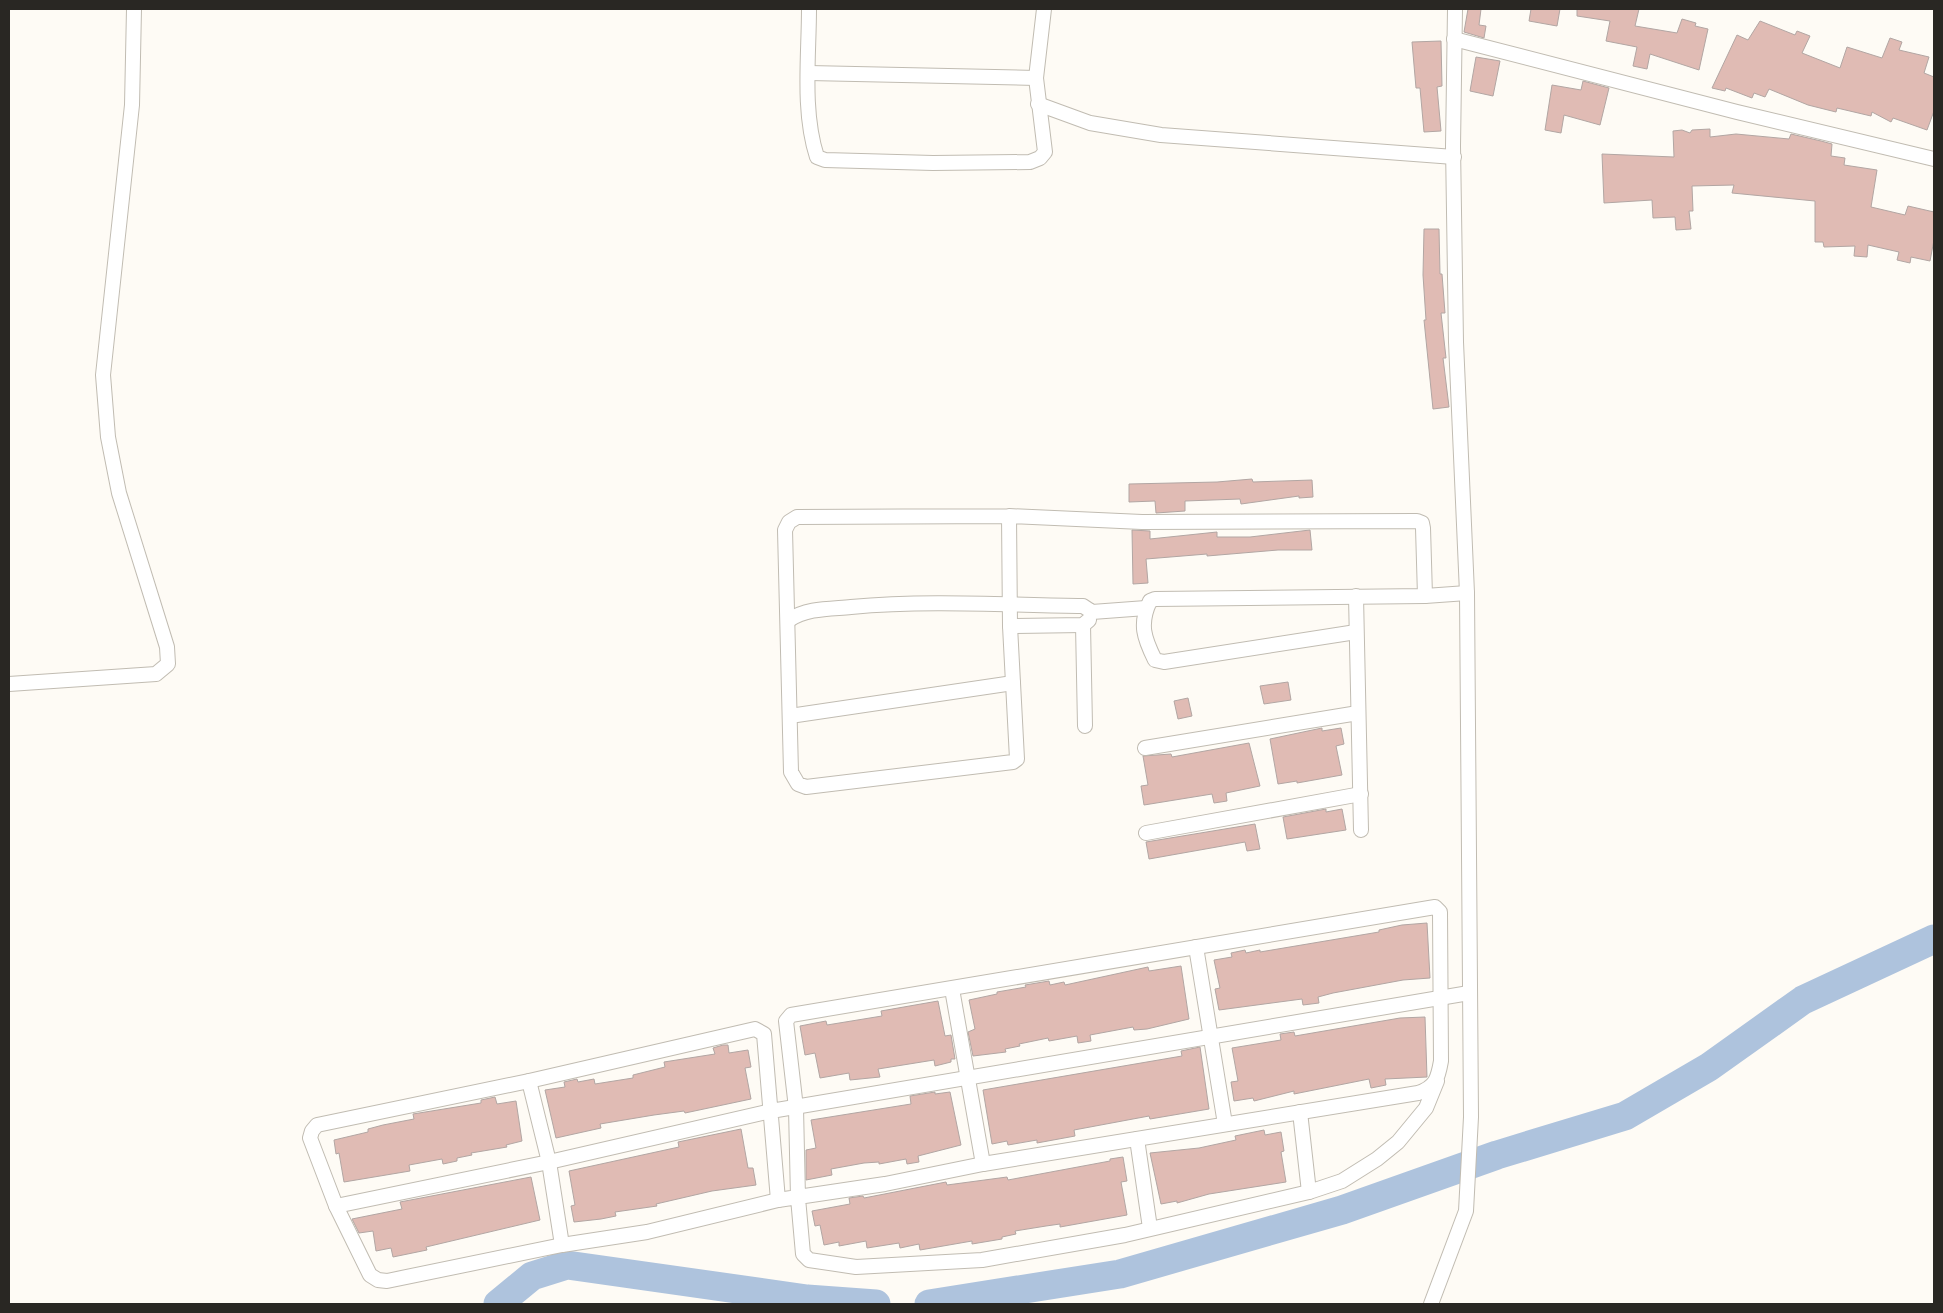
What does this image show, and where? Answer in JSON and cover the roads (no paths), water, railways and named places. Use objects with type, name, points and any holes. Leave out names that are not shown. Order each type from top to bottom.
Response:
[{"type":"street","points":[[9,684],[156,674],[168,664],[167,647],[119,493],[108,437],[103,375],[132,104],[134,9]]},
{"type":"street","points":[[809,9],[809,73],[813,144],[817,157],[825,160],[932,163],[1030,162],[1040,158],[1045,152],[1036,78],[1044,9]]},
{"type":"street","points":[[1431,1304],[1463,1222],[1468,1199],[1471,1117],[1466,593],[1456,342],[1455,9]]},
{"type":"street","points":[[1454,39],[1737,112],[1934,159]]},
{"type":"street","points":[[809,73],[1036,78]]},
{"type":"street","points":[[1038,104],[1090,123],[1162,135],[1454,157]]},
{"type":"street","points":[[1009,516],[1010,626],[1018,755],[1013,762],[806,787],[798,784],[791,772],[789,620],[785,530],[789,522],[797,517],[1009,516],[1142,522],[1417,521],[1422,523],[1423,528],[1425,596]]},
{"type":"street","points":[[1356,632],[1158,662],[1155,660],[1144,639],[1146,608],[1150,601],[1165,598],[1425,596],[1466,593]]},
{"type":"street","points":[[1356,596],[1361,794],[1360,830]]},
{"type":"street","points":[[789,620],[804,612],[876,605],[1010,604],[1082,606],[1092,612],[1146,608]]},
{"type":"street","points":[[1085,726],[1083,625],[1092,612]]},
{"type":"street","points":[[1010,626],[1083,625]]},
{"type":"street","points":[[790,716],[1013,683]]},
{"type":"street","points":[[1145,748],[1358,713]]},
{"type":"street","points":[[1146,832],[1361,794]]},
{"type":"street","points":[[1435,907],[1440,912],[1441,1061],[1437,1082],[1426,1108],[1398,1142],[1377,1159],[1342,1181],[1309,1192],[1068,1246],[982,1260],[856,1267],[805,1257],[798,1198],[796,1108],[786,1020],[788,1017],[952,989],[1435,907]]},
{"type":"street","points":[[1196,947],[1225,1124]]},
{"type":"street","points":[[952,989],[970,1077],[983,1164]]},
{"type":"street","points":[[336,1206],[549,1162],[771,1111],[1469,993]]},
{"type":"street","points":[[778,1200],[764,1034],[755,1029],[528,1081],[317,1126],[312,1131],[310,1138],[336,1206],[370,1275],[378,1280],[387,1280],[562,1245],[647,1232],[778,1200],[885,1184],[983,1164],[1418,1093],[1427,1090],[1437,1082]]},
{"type":"street","points":[[528,1081],[549,1162],[562,1245]]},
{"type":"street","points":[[1300,1112],[1309,1192]]},
{"type":"street","points":[[1137,1140],[1150,1228]]},
{"type":"waterway","points":[[929,1304],[1120,1274],[1342,1210],[1497,1155],[1625,1116],[1709,1067],[1803,1000],[1934,939]]},
{"type":"waterway","points":[[498,1304],[532,1276],[567,1265],[807,1299],[876,1304]]}]
